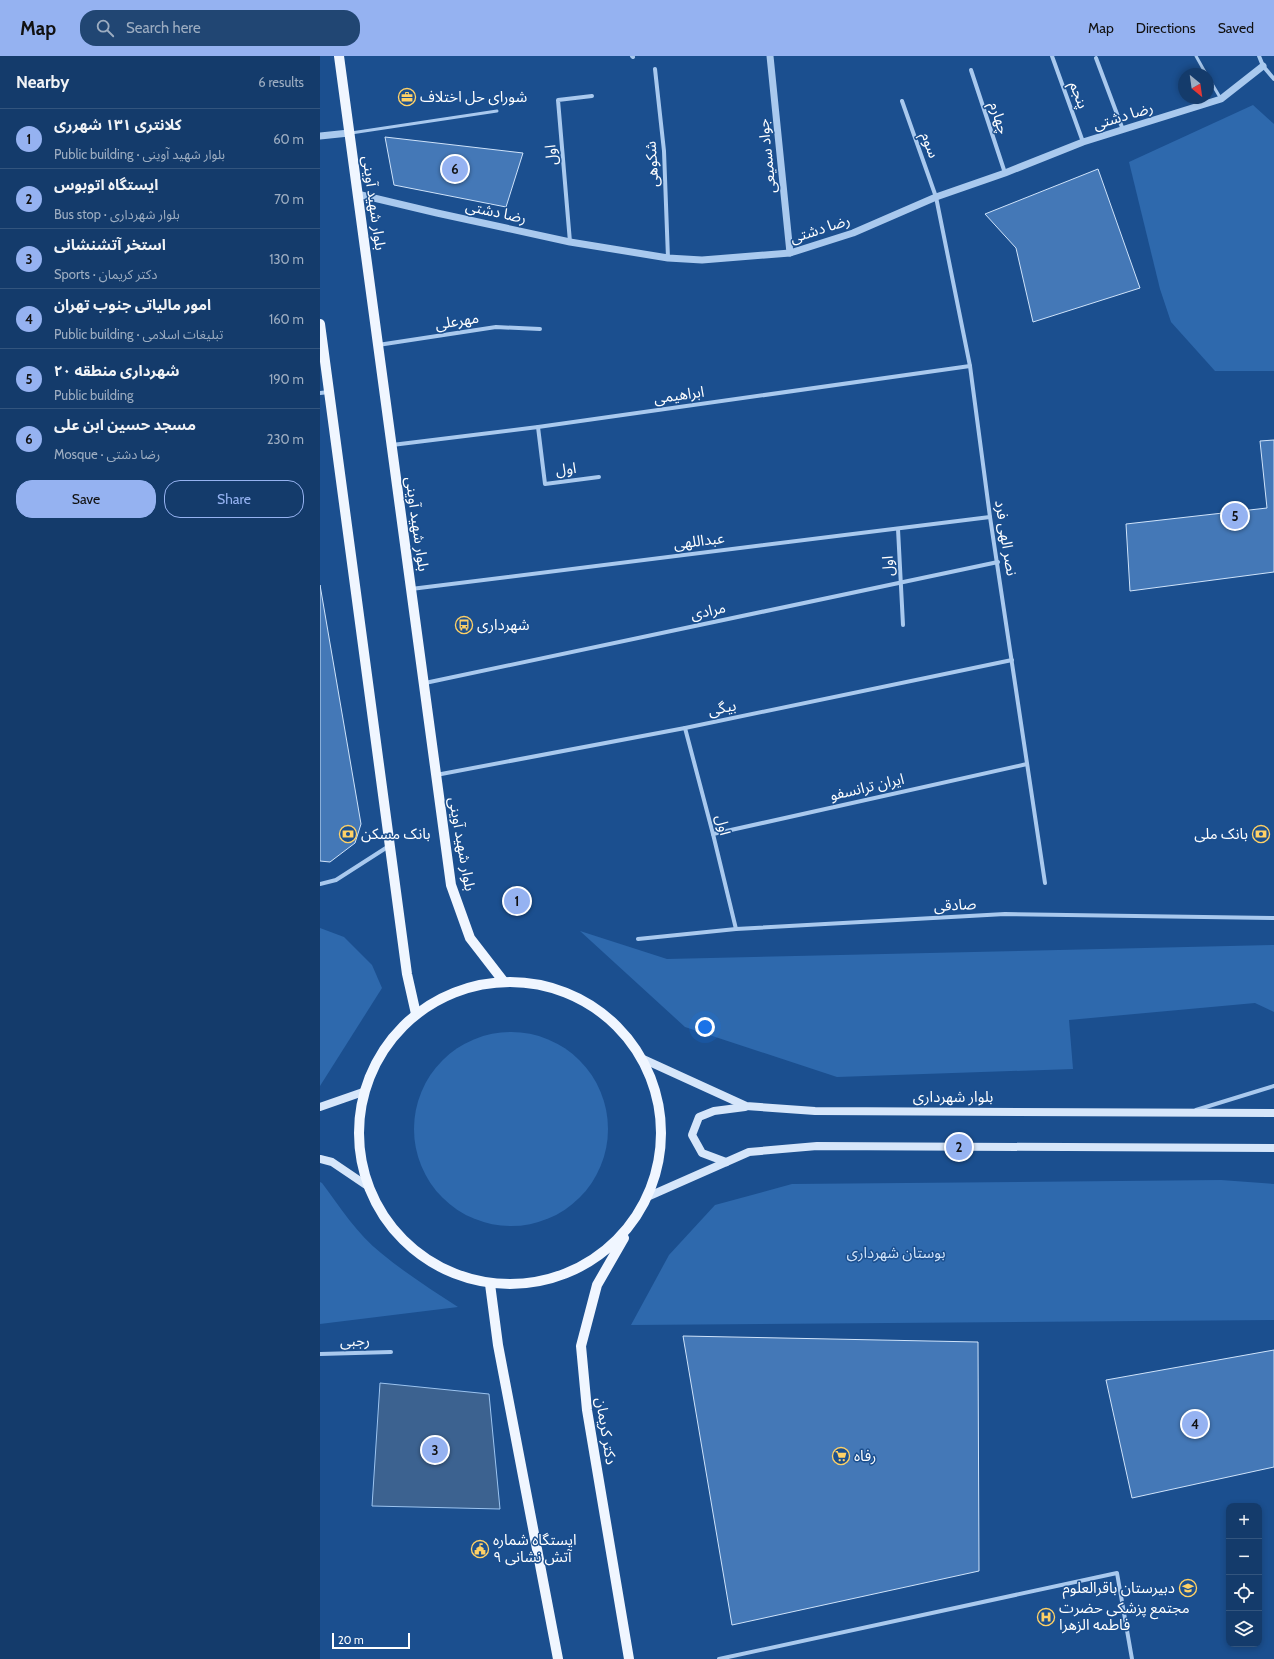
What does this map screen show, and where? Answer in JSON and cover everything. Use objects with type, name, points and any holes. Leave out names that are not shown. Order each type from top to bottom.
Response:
[{"type":"main road","name":"بلوار شهید آوینی","points":[[339,56],[451,885],[470,938],[504,982]]},
{"type":"main road","points":[[320,324],[324,392],[390,845],[407,974],[416,1014]]},
{"type":"main road","points":[[504,982],[545,986],[584,1001],[618,1026],[643,1059],[656,1092],[662,1128],[658,1164],[647,1197],[635,1218],[613,1244],[587,1264],[556,1278],[523,1284],[490,1284],[450,1273],[414,1252],[385,1222],[366,1185],[357,1139],[363,1092],[383,1049],[416,1014],[457,991],[504,982]]},
{"type":"main road","name":"بلوار شهرداری","points":[[643,1059],[746,1106],[816,1111],[1274,1113]]},
{"type":"main road","points":[[320,1107],[363,1092]]},
{"type":"main road","points":[[726,1162],[702,1153],[692,1135],[694,1129],[699,1117],[714,1111],[746,1106]]},
{"type":"main road","points":[[647,1197],[749,1152],[817,1146],[1274,1148]]},
{"type":"main road","points":[[320,1159],[332,1162],[366,1185]]},
{"type":"main road","name":"دکتر کریمان","points":[[629,1659],[587,1410],[581,1346],[597,1284],[635,1218]]},
{"type":"main road","points":[[490,1284],[498,1345],[558,1659]]},
{"type":"street","name":"جواد سمیعی","points":[[770,56],[790,253]]},
{"type":"street","name":"پنجم","points":[[1052,56],[1083,142]]},
{"type":"street","points":[[1259,56],[1263,66],[1274,78]]},
{"type":"street","points":[[1096,58],[1123,130]]},
{"type":"street","name":"رضا دشتی","points":[[357,194],[570,242],[668,258],[702,260],[790,253],[853,233],[936,197],[1005,173],[1083,142],[1221,99],[1263,66]]},
{"type":"street","name":"شکوهی","points":[[655,69],[664,151],[668,258]]},
{"type":"street","name":"چهارم","points":[[971,70],[1005,173]]},
{"type":"street","name":"اول","points":[[570,242],[558,100],[592,96]]},
{"type":"street","name":"سوم","points":[[902,101],[936,197]]},
{"type":"street","points":[[320,136],[349,133]]},
{"type":"street","name":"نصر الهی فرد","points":[[936,197],[970,366],[990,517],[998,562],[1045,883]]},
{"type":"street","name":"مهرعلی","points":[[378,345],[496,327],[540,329]]},
{"type":"street","name":"ابراهیمی","points":[[391,445],[538,427],[970,366]]},
{"type":"street","name":"اول","points":[[538,427],[545,484],[599,477]]},
{"type":"street","name":"عبداللهی","points":[[411,589],[990,517]]},
{"type":"street","name":"اول","points":[[898,529],[903,625]]},
{"type":"street","name":"مرادی","points":[[424,683],[998,562]]},
{"type":"street","name":"بیگی","points":[[436,775],[685,728],[1012,660]]},
{"type":"street","name":"اول","points":[[685,728],[736,929]]},
{"type":"street","name":"ایران ترانسفو","points":[[713,834],[1027,764]]},
{"type":"street","points":[[320,884],[336,880],[390,845]]},
{"type":"street","name":"صادقی","points":[[638,939],[736,929],[1005,914],[1274,918]]},
{"type":"street","points":[[1190,1112],[1274,1086]]},
{"type":"street","name":"رجبی","points":[[320,1354],[391,1352]]},
{"type":"street","points":[[719,1659],[1117,1573],[1132,1659]]},
{"type":"lane","points":[[1196,56],[1203,68]]},
{"type":"lane","points":[[1214,87],[1221,99]]},
{"type":"lane","points":[[349,133],[497,111]]},
{"type":"green space","points":[[1253,105],[1274,124],[1274,371],[1215,371],[1171,322],[1160,289],[1129,162]]},
{"type":"green space","points":[[320,928],[344,937],[372,965],[382,988],[320,1086]]},
{"type":"green space","points":[[580,931],[667,959],[1274,945],[1274,1012],[1255,1003],[1069,1020],[1073,1069],[837,1077],[685,1027]]},
{"type":"green space","points":[[501,1032],[521,1032],[539,1036],[557,1043],[580,1060],[592,1075],[601,1092],[608,1119],[608,1139],[601,1166],[592,1183],[580,1198],[565,1210],[548,1219],[521,1226],[501,1226],[483,1222],[465,1215],[449,1204],[436,1191],[425,1175],[418,1157],[414,1139],[414,1119],[418,1101],[425,1083],[436,1067],[449,1054],[465,1043],[483,1036]]},
{"type":"green space","name":"بوستان شهرداری","points":[[1221,1180],[1274,1184],[1274,1320],[631,1325],[669,1255],[715,1205],[792,1184]]},
{"type":"green space","points":[[320,1182],[364,1238],[409,1274],[458,1307],[320,1324]]},
{"type":"shaded area","points":[[380,1383],[489,1394],[500,1509],[372,1506]]},
{"type":"building","points":[[385,137],[523,153],[506,207],[394,185]]},
{"type":"building","points":[[1098,169],[1140,288],[1033,322],[1016,248],[985,214]]},
{"type":"building","points":[[1274,440],[1274,572],[1130,591],[1126,524],[1267,508],[1260,441]]},
{"type":"building","points":[[320,585],[361,824],[355,843],[330,862],[320,861]]},
{"type":"building","name":"رفاه","points":[[683,1336],[978,1342],[979,1571],[732,1625]]},
{"type":"building","points":[[1274,1350],[1274,1467],[1132,1498],[1106,1380]]},
{"type":"place","name":"شورای حل اختلاف","points":[[407,97]]},
{"type":"place","name":"مسجد حسین ابن علی","points":[[455,169]]},
{"type":"place","name":"شهرداری منطقه ۲۰","points":[[1235,516]]},
{"type":"place","name":"شهرداری","points":[[464,625]]},
{"type":"place","name":"بانک مسکن","points":[[348,834]]},
{"type":"place","name":"بانک ملی","points":[[1261,834]]},
{"type":"place","name":"کلانتری ۱۳۱ شهرری","points":[[517,901]]},
{"type":"place","name":"ایستگاه اتوبوس","points":[[959,1147]]},
{"type":"place","name":"امور مالیاتی جنوب تهران","points":[[1195,1424]]},
{"type":"place","name":"استخر آتشنشانی","points":[[435,1450]]},
{"type":"place","name":"رفاه","points":[[841,1456]]},
{"type":"place","name":"ایستگاه شماره ۹ آتش نشانی","points":[[480,1549]]},
{"type":"place","name":"دبیرستان باقرالعلوم","points":[[1188,1588]]},
{"type":"place","name":"مجتمع پزشکی حضرت فاطمه الزهرا","points":[[1046,1617]]}]
